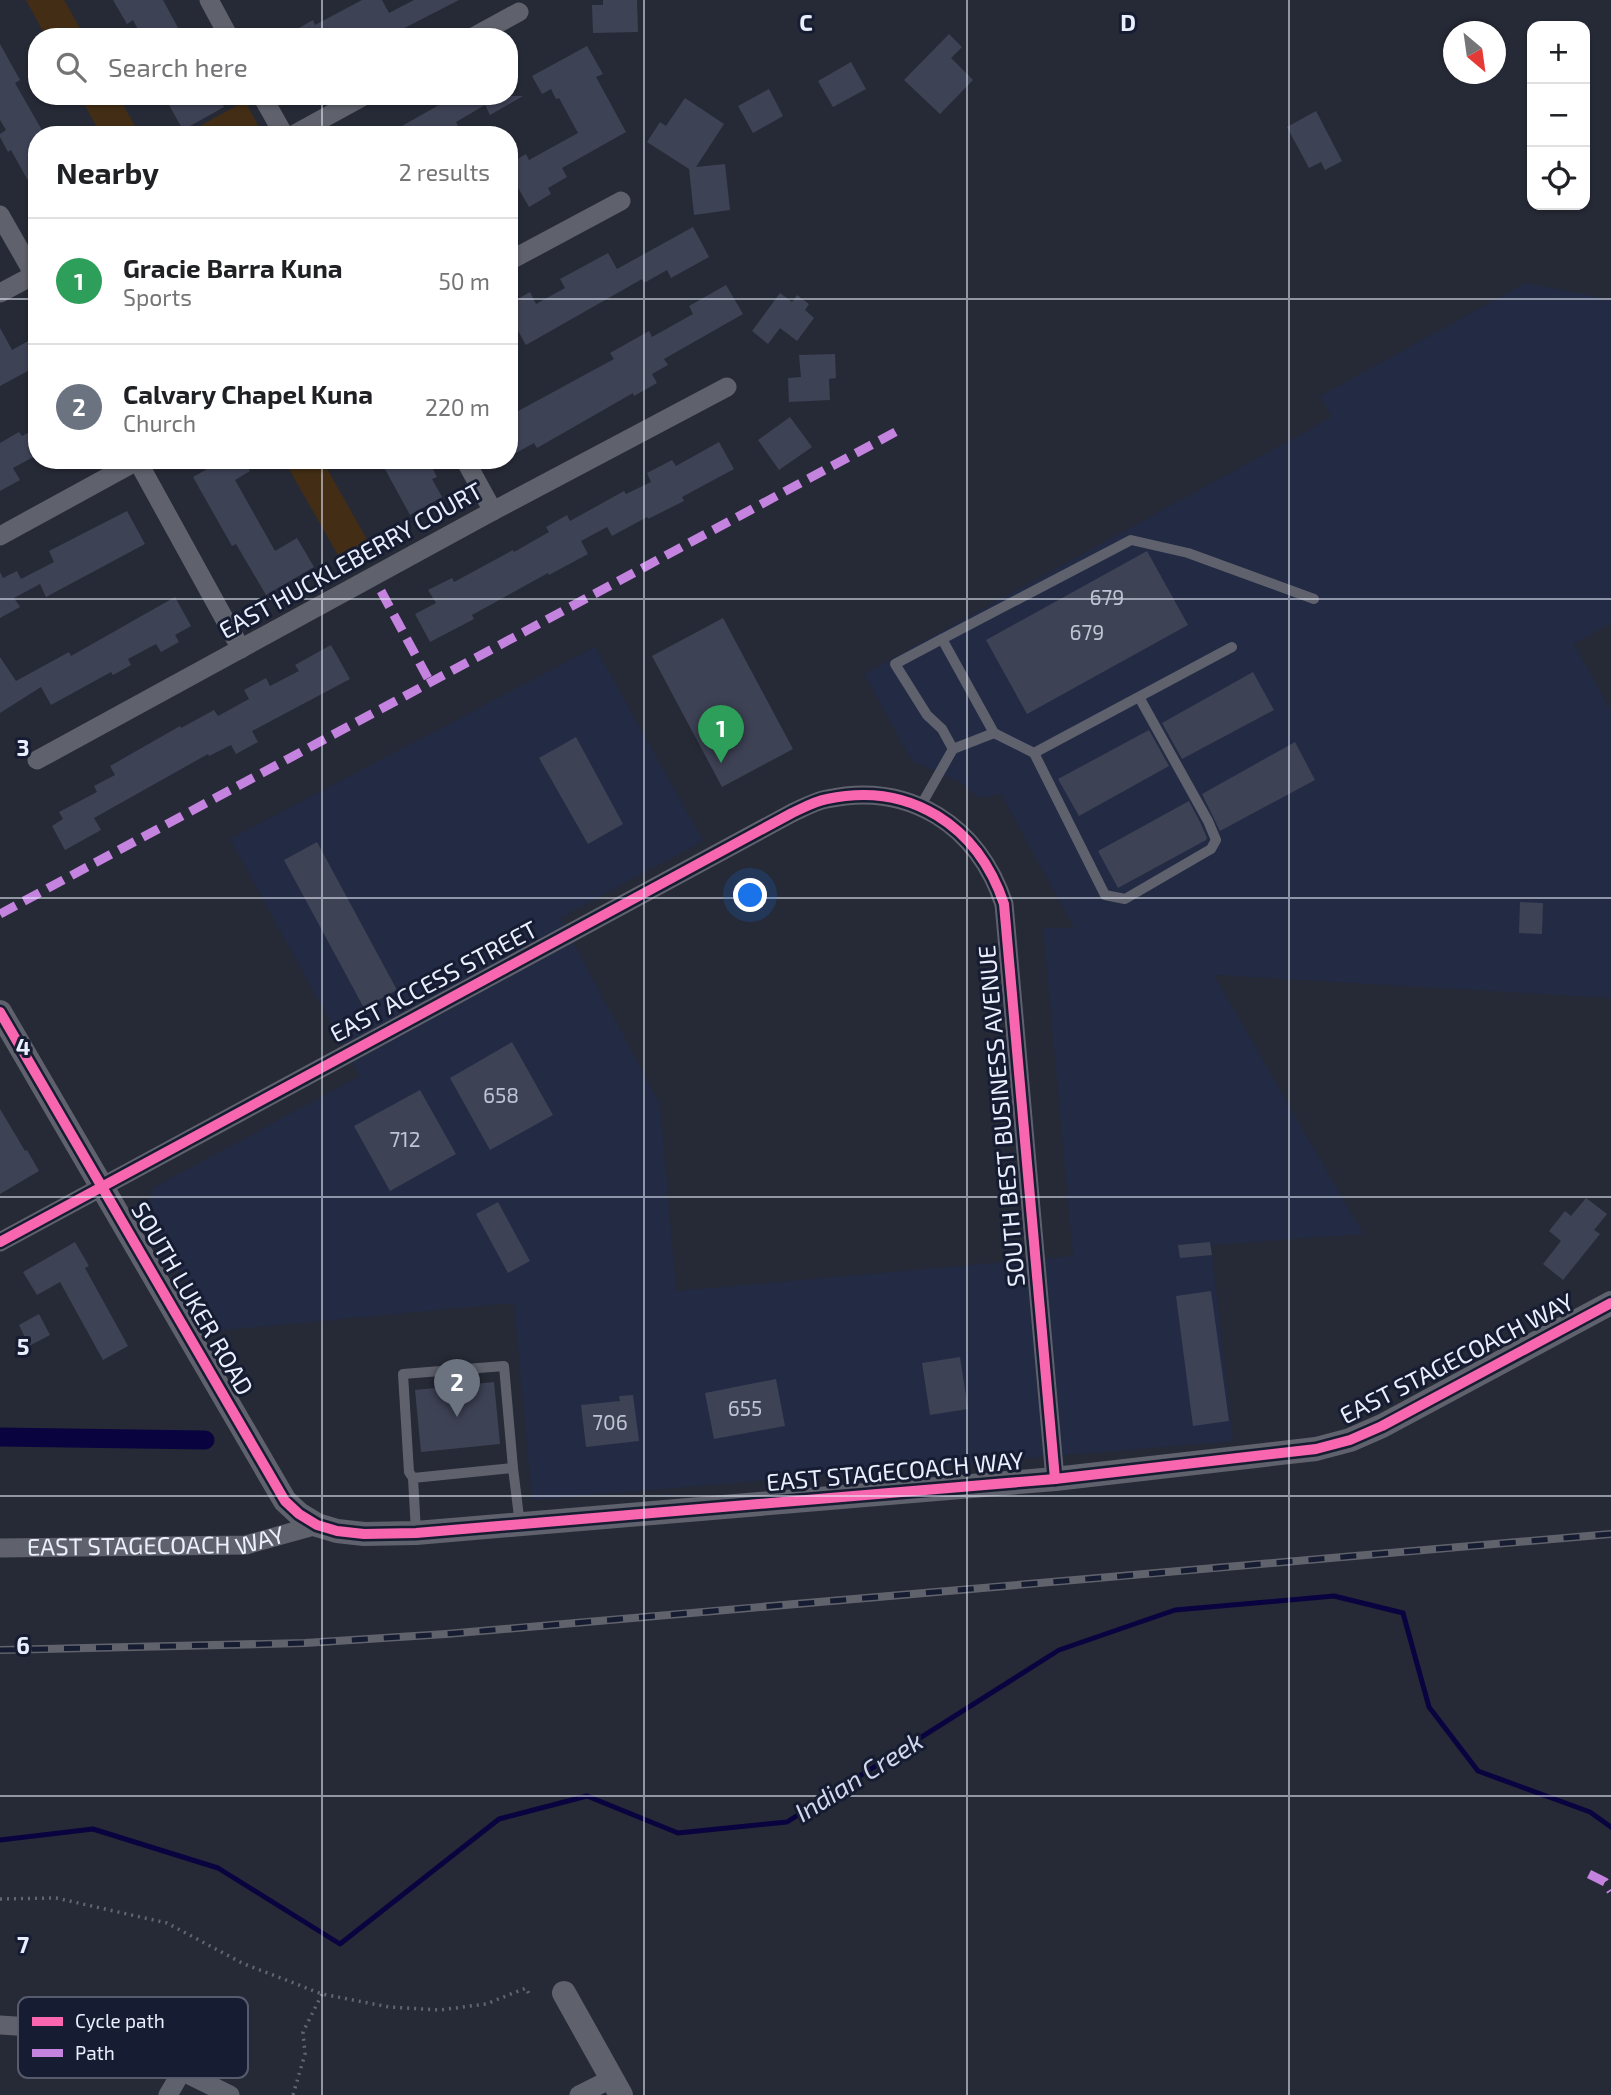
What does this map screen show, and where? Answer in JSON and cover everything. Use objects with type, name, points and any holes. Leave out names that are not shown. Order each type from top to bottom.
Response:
[{"type":"street","points":[[209,0],[224,28]]},
{"type":"street","points":[[490,28],[519,12]]},
{"type":"street","points":[[267,105],[279,126]]},
{"type":"street","points":[[309,126],[348,105]]},
{"type":"street","points":[[518,256],[621,201]]},
{"type":"street","points":[[0,215],[28,264]]},
{"type":"street","points":[[0,293],[28,281]]},
{"type":"street","name":"EAST HUCKLEBERRY COURT","points":[[37,760],[492,511],[727,387]]},
{"type":"street","points":[[0,536],[122,469]]},
{"type":"street","points":[[141,469],[241,649]]},
{"type":"street","points":[[470,469],[492,511]]},
{"type":"street","name":"EAST ACCESS STREET","points":[[0,1242],[792,813],[826,799],[877,797],[899,800]]},
{"type":"street","name":"SOUTH BEST BUSINESS AVENUE","points":[[899,800],[920,807],[957,830],[973,845],[992,873],[1004,904],[1055,1479]]},
{"type":"street","name":"SOUTH LUKER ROAD","points":[[0,1012],[285,1501],[317,1525]]},
{"type":"street","name":"EAST STAGECOACH WAY","points":[[0,1548],[246,1545],[317,1525],[337,1531],[364,1534],[520,1526],[1055,1479],[1316,1449],[1350,1440],[1382,1426],[1611,1303]]},
{"type":"street","points":[[564,1993],[616,2087],[579,2095]]},
{"type":"street","points":[[0,2025],[18,2026]]},
{"type":"street","points":[[168,2095],[178,2078]]},
{"type":"street","points":[[196,2078],[230,2095]]},
{"type":"lane","points":[[953,749],[942,729],[927,715],[895,664],[1131,540],[1188,553],[1314,599]]},
{"type":"lane","points":[[942,639],[994,733],[1034,753],[1105,895],[1125,899],[1211,849],[1216,840],[1139,697]]},
{"type":"lane","points":[[1034,753],[1232,647]]},
{"type":"lane","points":[[920,807],[953,749],[994,733]]},
{"type":"lane","points":[[416,1533],[403,1374],[505,1366],[520,1526]]},
{"type":"lane","points":[[413,1478],[513,1468]]},
{"type":"path","points":[[0,1899],[56,1898],[167,1923],[242,1963],[322,1994],[389,2007],[440,2010],[486,2004],[526,1988],[529,1994]]},
{"type":"path","points":[[293,2095],[305,2054],[303,2032],[322,1994]]},
{"type":"shaded area","points":[[26,0],[64,0],[80,28],[41,28]]},
{"type":"shaded area","points":[[85,105],[123,105],[135,126],[96,126]]},
{"type":"shaded area","points":[[238,105],[247,105],[258,126],[200,126]]},
{"type":"shaded area","points":[[1526,283],[1611,300],[1611,623],[1574,644],[1611,711],[1611,998],[1214,975],[1363,1234],[1211,1245],[1233,1441],[532,1500],[514,1303],[214,1331],[146,1212],[153,1188],[360,1076],[230,839],[595,647],[703,841],[560,918],[660,1104],[676,1291],[1073,1256],[1043,928],[1074,928],[1001,794],[979,798],[960,782],[912,761],[864,674],[1332,417],[1320,396]]},
{"type":"shaded area","points":[[289,469],[327,469],[377,557],[348,573]]},
{"type":"building","points":[[113,0],[163,0],[178,28],[137,28],[133,20],[127,24]]},
{"type":"building","points":[[362,0],[382,0],[389,13],[414,0],[459,0],[405,28],[299,28],[313,20],[315,25]]},
{"type":"building","points":[[603,0],[637,0],[638,32],[593,33],[592,5],[603,5]]},
{"type":"building","points":[[949,34],[962,47],[951,58],[973,80],[940,114],[904,80]]},
{"type":"building","points":[[0,44],[20,80],[15,83],[40,126],[28,126],[28,181],[11,150],[8,152],[0,137],[6,130],[0,120]]},
{"type":"building","points":[[587,46],[603,74],[596,77],[626,132],[562,168],[567,177],[548,188],[551,194],[529,207],[518,188],[518,159],[526,154],[529,160],[578,133],[559,98],[556,99],[551,89],[542,94],[532,76]]},
{"type":"building","points":[[851,62],[866,89],[833,107],[818,81]]},
{"type":"building","points":[[769,89],[783,116],[753,133],[738,106]]},
{"type":"building","points":[[685,98],[724,124],[696,167],[725,164],[730,210],[694,215],[689,169],[647,142],[660,122],[666,126]]},
{"type":"building","points":[[169,105],[224,107],[190,126],[181,126]]},
{"type":"building","points":[[439,105],[485,105],[456,122],[458,126],[402,126]]},
{"type":"building","points":[[485,105],[507,105],[490,115]]},
{"type":"building","points":[[1316,111],[1342,161],[1325,170],[1321,162],[1309,168],[1287,127]]},
{"type":"building","points":[[693,227],[709,257],[671,278],[667,270],[644,283],[642,279],[526,345],[518,331],[518,299],[530,292],[536,304],[565,288],[560,279],[608,253],[617,269]]},
{"type":"building","points":[[726,285],[743,314],[664,359],[668,365],[652,374],[657,383],[634,396],[633,393],[537,448],[534,443],[518,452],[518,411],[614,359],[610,353],[649,331],[652,337],[693,314],[689,306]]},
{"type":"building","points":[[780,293],[792,302],[797,295],[809,304],[805,310],[814,318],[797,341],[780,328],[768,344],[752,331]]},
{"type":"building","points":[[0,328],[12,350],[28,341],[28,371],[0,386]]},
{"type":"building","points":[[835,354],[836,378],[829,379],[830,400],[789,402],[788,378],[801,377],[799,355]]},
{"type":"building","points":[[790,417],[812,447],[779,470],[758,440]]},
{"type":"building","points":[[19,432],[22,436],[28,433],[28,460],[13,468],[20,480],[0,491],[0,443]]},
{"type":"building","points":[[719,442],[734,469],[682,497],[684,501],[612,536],[607,527],[581,541],[588,554],[472,615],[474,619],[430,642],[415,614],[436,603],[428,590],[452,578],[454,582],[513,550],[514,552],[549,532],[546,527],[567,515],[570,521],[624,491],[626,494],[651,482],[647,473],[672,460],[676,466]]},
{"type":"building","points":[[207,469],[249,469],[250,471],[235,480],[275,551],[297,538],[314,567],[266,595],[236,544],[232,546],[193,477]]},
{"type":"building","points":[[385,469],[433,469],[437,477],[432,479],[442,497],[410,515]]},
{"type":"building","points":[[127,511],[145,544],[46,597],[40,584],[14,598],[20,607],[0,618],[0,572],[3,578],[17,571],[21,579],[54,562],[49,551]]},
{"type":"building","points":[[1147,551],[1188,625],[1027,714],[986,640]]},
{"type":"building","points":[[175,597],[191,626],[175,635],[179,642],[161,652],[156,644],[128,659],[131,665],[113,675],[111,672],[51,705],[41,687],[0,713],[0,657],[16,681],[69,652],[71,656]]},
{"type":"building","points":[[723,618],[793,749],[722,787],[652,656]]},
{"type":"building","points":[[331,645],[350,679],[252,731],[258,742],[236,754],[231,745],[209,756],[208,754],[94,818],[101,830],[65,850],[52,826],[63,819],[59,812],[97,792],[94,786],[115,775],[110,766],[214,710],[218,716],[249,699],[244,690],[266,678],[270,686],[299,671],[295,665]]},
{"type":"building","points":[[1253,672],[1274,710],[1182,759],[1162,723]]},
{"type":"building","points":[[1149,730],[1169,766],[1079,816],[1058,779]]},
{"type":"building","points":[[576,737],[623,824],[588,844],[539,758]]},
{"type":"building","points":[[1295,742],[1315,780],[1220,831],[1202,794]]},
{"type":"building","points":[[1189,801],[1206,840],[1118,888],[1098,851]]},
{"type":"building","points":[[317,842],[397,990],[364,1008],[284,860]]},
{"type":"building","points":[[1520,902],[1543,903],[1542,934],[1519,933]]},
{"type":"building","points":[[512,1042],[553,1115],[490,1150],[450,1078]]},
{"type":"building","points":[[420,1090],[456,1154],[390,1191],[354,1126]]},
{"type":"building","points":[[0,1109],[39,1171],[0,1194]]},
{"type":"building","points":[[1586,1198],[1607,1214],[1594,1230],[1600,1234],[1563,1280],[1543,1264],[1561,1241],[1549,1231],[1565,1211],[1571,1216]]},
{"type":"building","points":[[498,1202],[530,1261],[508,1273],[476,1214]]},
{"type":"building","points":[[75,1242],[89,1266],[85,1268],[128,1346],[103,1360],[60,1282],[37,1295],[23,1272]]},
{"type":"building","points":[[1210,1242],[1212,1255],[1180,1258],[1178,1245]]},
{"type":"building","points":[[1211,1291],[1229,1421],[1193,1426],[1176,1296]]},
{"type":"building","points":[[39,1314],[50,1335],[29,1346],[19,1325]]},
{"type":"building","points":[[960,1357],[968,1409],[930,1415],[922,1363]]},
{"type":"building","points":[[776,1379],[785,1426],[714,1439],[705,1393]]},
{"type":"building","points":[[494,1382],[500,1444],[421,1452],[415,1390]]},
{"type":"building","points":[[633,1395],[639,1441],[586,1447],[581,1405],[620,1401],[619,1396]]},
{"type":"waterway","points":[[0,1437],[205,1440]]},
{"type":"waterway","name":"Indian Creek","points":[[0,1840],[93,1829],[218,1868],[340,1944],[499,1819],[587,1796],[678,1833],[787,1822],[1059,1650],[1175,1610],[1334,1596],[1403,1613],[1429,1707],[1478,1771],[1590,1812],[1611,1827]]},
{"type":"railway","points":[[0,1650],[305,1643],[446,1634],[1611,1534]]},
{"type":"marked path","points":[[0,914],[899,430]]},
{"type":"marked path","points":[[381,591],[430,682]]},
{"type":"marked path","points":[[1589,1874],[1605,1882],[1611,1891]]},
{"type":"cycle path","points":[[0,1242],[792,813],[827,799],[857,795],[886,797],[913,804],[937,816],[958,832],[977,852],[992,876],[1004,904],[1055,1479]]},
{"type":"cycle path","points":[[0,1012],[285,1501],[317,1525],[337,1531],[364,1534],[416,1533],[1055,1479],[1316,1449],[1350,1440],[1382,1426],[1611,1303]]},
{"type":"place","name":"Gracie Barra Kuna","points":[[721,763]]},
{"type":"place","name":"Calvary Chapel Kuna","points":[[457,1417]]}]
